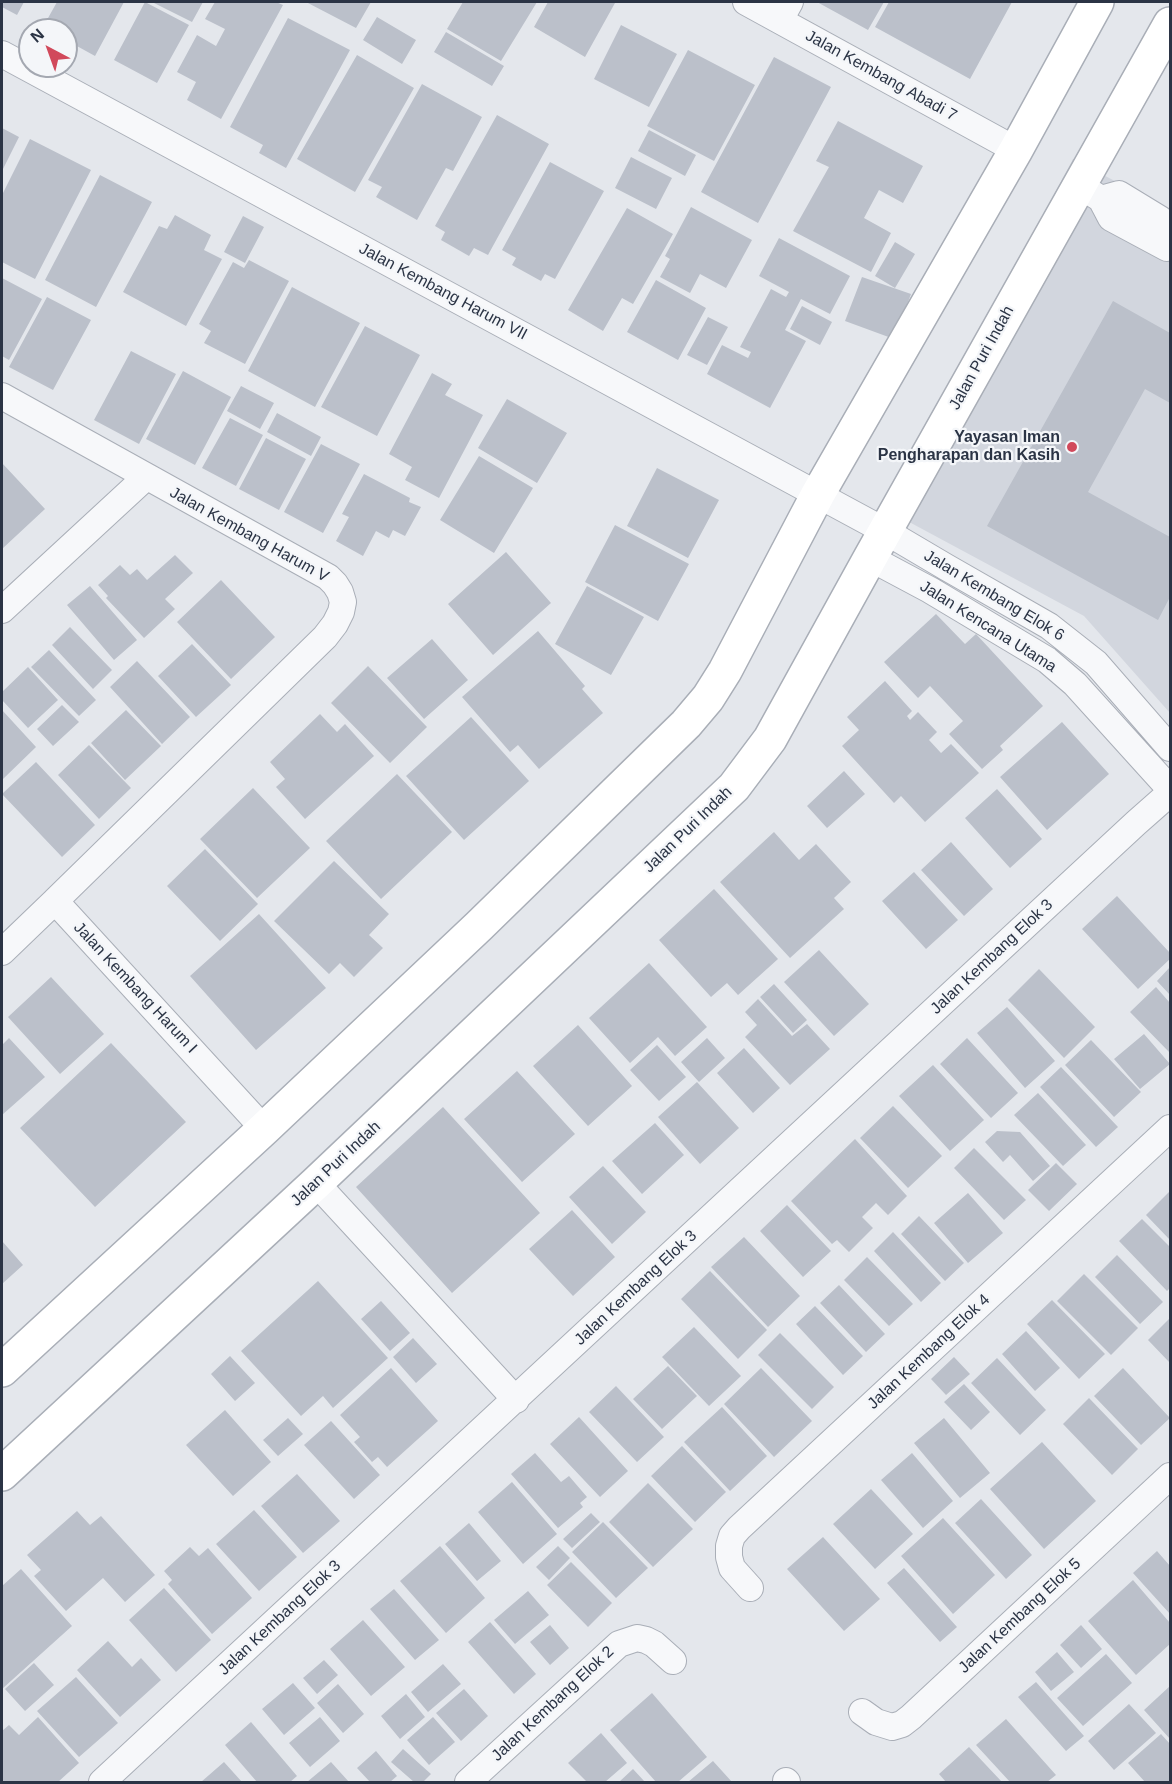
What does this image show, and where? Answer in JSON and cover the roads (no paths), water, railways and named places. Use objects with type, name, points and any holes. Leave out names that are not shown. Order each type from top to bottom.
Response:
[{"type":"main road","points":[[2,1370],[264,1129],[479,926],[686,724],[708,698],[725,671],[818,494],[1016,150],[1097,2]]},
{"type":"main road","name":"Jalan Puri Indah","points":[[2,1474],[316,1183],[734,787],[770,739],[878,544],[1090,192],[1170,24]]},
{"type":"street","name":"Jalan Kembang Abadi 7","points":[[746,2],[785,11],[1016,150]]},
{"type":"street","name":"Jalan Kembang Harum VII","points":[[2,54],[818,494],[878,544]]},
{"type":"street","points":[[1090,192],[1119,194],[1160,219],[1170,231]]},
{"type":"street","points":[[1090,192],[1111,218],[1170,248]]},
{"type":"street","name":"Jalan Kembang Harum V","points":[[2,396],[328,577],[340,592],[343,602],[335,624],[325,637],[56,901]]},
{"type":"street","points":[[2,610],[146,477]]},
{"type":"street","name":"Jalan Kembang Elok 6","points":[[878,544],[946,567],[1049,626],[1096,663],[1170,748]]},
{"type":"street","name":"Jalan Kencana Utama","points":[[878,544],[930,590],[1047,660],[1075,684],[1170,791]]},
{"type":"street","points":[[1075,684],[1096,663]]},
{"type":"street","name":"Jalan Kembang Elok 3","points":[[102,1782],[1170,791]]},
{"type":"street","points":[[2,952],[56,901]]},
{"type":"street","name":"Jalan Kembang Harum I","points":[[56,901],[264,1129]]},
{"type":"street","name":"Jalan Kembang Elok 4","points":[[750,1588],[732,1568],[729,1557],[732,1536],[739,1528],[1170,1128]]},
{"type":"street","points":[[316,1183],[516,1400]]},
{"type":"street","name":"Jalan Kembang Elok 5","points":[[862,1712],[876,1722],[892,1727],[911,1718],[1170,1476]]},
{"type":"street","name":"Jalan Kembang Elok 2","points":[[468,1782],[619,1644],[637,1638],[646,1640],[673,1661]]},
{"type":"place","name":"Yayasan Iman Pengharapan dan Kasih","points":[[1072,447]]}]
